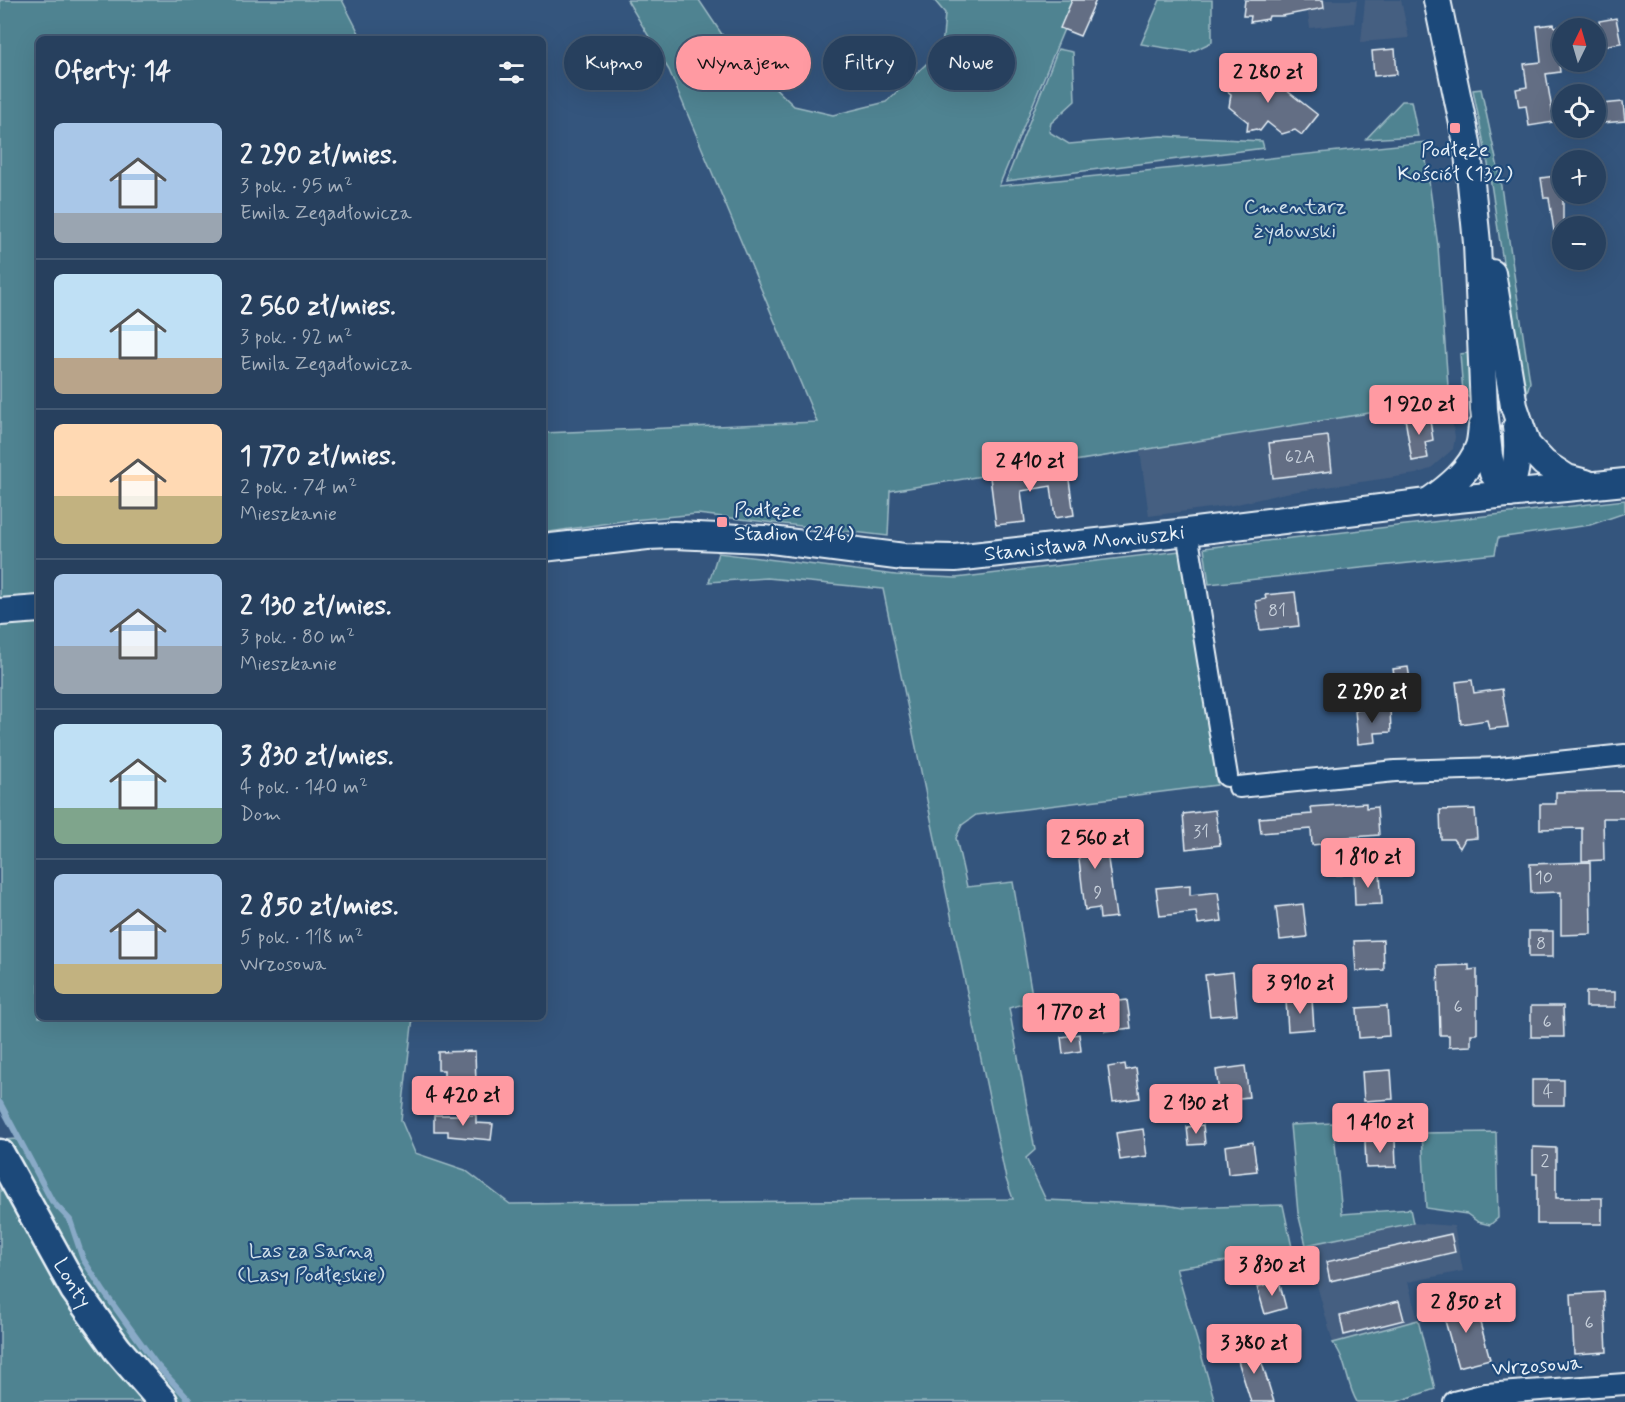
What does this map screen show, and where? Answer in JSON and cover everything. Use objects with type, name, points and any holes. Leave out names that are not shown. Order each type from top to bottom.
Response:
[{"type":"main road","name":"Lonty","points":[[0,1154],[75,1290],[117,1349],[163,1402]]},
{"type":"street","points":[[1437,0],[1487,242],[1514,406],[1518,456],[1509,494]]},
{"type":"street","points":[[1467,143],[1477,243],[1484,409],[1492,473],[1509,494]]},
{"type":"street","points":[[1514,406],[1527,445],[1544,463],[1567,478],[1594,485]]},
{"type":"street","points":[[1428,502],[1449,487],[1468,465],[1479,446],[1484,409]]},
{"type":"street","name":"Stanisława Moniuszki","points":[[546,548],[647,536],[684,535],[764,539],[904,557],[955,558],[1428,502],[1625,482]]},
{"type":"street","points":[[1187,532],[1233,782],[1395,771],[1499,768],[1625,755]]},
{"type":"street","points":[[0,612],[36,609]]},
{"type":"street","name":"Wrzosowa","points":[[1454,1402],[1486,1394],[1625,1384]]},
{"type":"shaded area","points":[[1306,0],[1357,0],[1354,23],[1310,28]]},
{"type":"shaded area","points":[[1365,0],[1401,0],[1409,38],[1361,42]]},
{"type":"shaded area","points":[[1449,400],[1455,437],[1453,449],[1430,469],[1416,474],[1285,493],[1233,505],[1149,516],[1140,450]]},
{"type":"shaded area","points":[[1413,1223],[1454,1226],[1463,1271],[1408,1282],[1418,1320],[1333,1343],[1306,1245]]},
{"type":"green space","name":"Las za Sarną (Lasy Podłęskie)","points":[[0,0],[342,0],[360,36],[36,36],[36,1020],[413,1020],[401,1120],[415,1153],[465,1170],[510,1204],[1013,1199],[1006,1179],[883,589],[767,578],[709,582],[718,553],[896,575],[956,578],[1180,551],[1186,555],[1217,785],[976,815],[962,825],[956,838],[967,887],[1013,882],[1033,1001],[1009,1008],[1035,1150],[1026,1158],[1046,1200],[1166,1205],[1183,1208],[1283,1205],[1293,1252],[1176,1268],[1215,1402],[0,1402],[0,1140],[18,1139],[0,1103]]},
{"type":"green space","points":[[627,0],[699,0],[723,36],[676,36],[676,87],[664,62],[664,36],[649,36]]},
{"type":"green space","name":"Cmentarz żydowski","points":[[934,0],[1076,0],[999,186],[1426,142],[1425,153],[1438,246],[1449,400],[890,491],[888,536],[697,514],[622,521],[546,533],[546,433],[817,422],[677,90],[778,90],[794,106],[833,115],[886,102],[899,90],[916,90],[916,74],[928,62],[928,90],[1015,90],[1015,36],[943,36],[945,13]]},
{"type":"green space","points":[[1160,0],[1212,0],[1212,42],[1191,52],[1141,44]]},
{"type":"green space","points":[[1058,49],[1073,52],[1075,101],[1051,123],[1049,132],[1069,144],[1161,136],[1262,141],[1264,148],[1006,181]]},
{"type":"green space","points":[[1481,89],[1499,173],[1530,382],[1525,399],[1488,164],[1473,90]]},
{"type":"green space","points":[[1402,101],[1411,101],[1418,136],[1366,139]]},
{"type":"green space","points":[[1468,353],[1472,400],[1463,393],[1460,354]]},
{"type":"green space","points":[[1625,500],[1625,513],[1590,525],[1498,538],[1495,554],[1209,584],[1204,548]]},
{"type":"green space","points":[[1333,1123],[1342,1214],[1410,1209],[1413,1223],[1306,1245],[1298,1213],[1290,1125]]},
{"type":"green space","points":[[1496,1132],[1498,1218],[1490,1225],[1478,1222],[1467,1214],[1426,1208],[1422,1133]]},
{"type":"green space","points":[[1418,1320],[1435,1389],[1396,1402],[1357,1402],[1341,1356],[1333,1343]]},
{"type":"building","points":[[1072,0],[1096,0],[1080,36],[1060,28]]},
{"type":"building","points":[[1245,0],[1323,0],[1324,8],[1282,16],[1269,16],[1268,19],[1250,22],[1251,16],[1243,16]]},
{"type":"building","points":[[1616,18],[1621,43],[1606,46],[1606,20]]},
{"type":"building","points":[[1552,24],[1552,72],[1560,72],[1546,74],[1552,122],[1529,126],[1526,106],[1519,107],[1516,89],[1527,87],[1524,64],[1541,62],[1537,26]]},
{"type":"building","points":[[1395,49],[1397,74],[1374,76],[1372,51]]},
{"type":"building","points":[[1239,68],[1260,84],[1268,75],[1279,84],[1288,80],[1286,90],[1318,115],[1302,135],[1295,130],[1282,134],[1267,122],[1260,131],[1256,129],[1247,131],[1248,122],[1229,107],[1231,94],[1223,88]]},
{"type":"building","points":[[1623,102],[1625,121],[1606,123],[1606,104]]},
{"type":"building","points":[[1552,176],[1552,204],[1563,204],[1563,216],[1552,218],[1549,198],[1544,198],[1541,178]]},
{"type":"building","points":[[1429,414],[1433,440],[1425,442],[1428,458],[1412,461],[1405,418]]},
{"type":"building","points":[[1328,436],[1332,471],[1273,478],[1269,443]]},
{"type":"building","points":[[1067,466],[1074,515],[1055,518],[1051,486],[1021,491],[1025,522],[996,525],[990,477]]},
{"type":"building","points":[[1295,592],[1299,626],[1260,630],[1256,601],[1266,599],[1265,595]]},
{"type":"building","points":[[1408,667],[1412,692],[1397,694],[1393,669]]},
{"type":"building","points":[[1472,680],[1474,693],[1502,689],[1508,727],[1489,729],[1487,720],[1461,724],[1456,682]]},
{"type":"building","points":[[1390,708],[1391,732],[1375,733],[1376,742],[1358,744],[1355,710]]},
{"type":"building","points":[[1625,791],[1625,818],[1603,818],[1604,860],[1582,861],[1582,828],[1540,829],[1540,804],[1556,804],[1556,792]]},
{"type":"building","points":[[1366,803],[1366,808],[1377,807],[1379,835],[1340,838],[1342,875],[1324,875],[1322,844],[1312,845],[1311,829],[1261,833],[1259,818],[1312,814],[1311,807]]},
{"type":"building","points":[[1475,809],[1477,838],[1465,839],[1460,848],[1453,839],[1441,839],[1440,810]]},
{"type":"building","points":[[1215,810],[1220,845],[1186,849],[1183,814]]},
{"type":"building","points":[[1103,823],[1116,917],[1100,919],[1099,908],[1085,910],[1075,826]]},
{"type":"building","points":[[1590,862],[1591,934],[1561,935],[1561,892],[1531,893],[1530,864]]},
{"type":"building","points":[[1380,873],[1382,904],[1355,905],[1354,874]]},
{"type":"building","points":[[1190,885],[1190,895],[1218,892],[1222,921],[1198,924],[1196,912],[1160,916],[1156,888]]},
{"type":"building","points":[[1303,904],[1307,937],[1280,940],[1276,907]]},
{"type":"building","points":[[1529,931],[1553,931],[1553,957],[1529,957]]},
{"type":"building","points":[[1383,940],[1384,970],[1356,971],[1354,941]]},
{"type":"building","points":[[1469,965],[1469,970],[1477,969],[1477,1034],[1471,1034],[1471,1046],[1449,1047],[1449,1035],[1440,1035],[1438,966]]},
{"type":"building","points":[[1233,972],[1237,1014],[1210,1016],[1205,975]]},
{"type":"building","points":[[1586,992],[1615,992],[1615,1007],[1586,1007]]},
{"type":"building","points":[[1312,999],[1314,1029],[1288,1031],[1286,1001]]},
{"type":"building","points":[[1127,1000],[1131,1028],[1105,1031],[1101,1003]]},
{"type":"building","points":[[1387,1006],[1389,1036],[1359,1038],[1357,1008]]},
{"type":"building","points":[[1531,1006],[1563,1006],[1564,1037],[1531,1037]]},
{"type":"building","points":[[1079,1034],[1081,1051],[1063,1054],[1061,1037]]},
{"type":"building","points":[[475,1051],[476,1083],[444,1084],[444,1070],[438,1070],[438,1052]]},
{"type":"building","points":[[1125,1064],[1126,1070],[1136,1068],[1140,1098],[1113,1102],[1108,1067]]},
{"type":"building","points":[[1245,1066],[1249,1097],[1220,1100],[1216,1070]]},
{"type":"building","points":[[1391,1070],[1393,1099],[1364,1101],[1362,1072]]},
{"type":"building","points":[[1532,1080],[1564,1080],[1564,1105],[1532,1105]]},
{"type":"building","points":[[434,1115],[476,1115],[476,1123],[493,1124],[491,1140],[448,1136],[448,1131],[434,1131]]},
{"type":"building","points":[[1203,1125],[1205,1144],[1189,1145],[1187,1127]]},
{"type":"building","points":[[1143,1129],[1147,1156],[1120,1160],[1116,1133]]},
{"type":"building","points":[[1395,1140],[1396,1167],[1366,1168],[1365,1141]]},
{"type":"building","points":[[1253,1142],[1257,1171],[1228,1174],[1225,1146]]},
{"type":"building","points":[[1533,1147],[1556,1148],[1556,1198],[1602,1198],[1602,1224],[1537,1224],[1537,1174],[1533,1174]]},
{"type":"building","points":[[1451,1234],[1455,1252],[1330,1281],[1326,1262]]},
{"type":"building","points":[[1279,1281],[1286,1308],[1265,1314],[1257,1287]]},
{"type":"building","points":[[1604,1292],[1607,1352],[1574,1354],[1571,1294]]},
{"type":"building","points":[[1399,1301],[1404,1320],[1344,1335],[1340,1316]]},
{"type":"building","points":[[1474,1301],[1490,1359],[1458,1367],[1442,1310]]},
{"type":"building","points":[[1256,1344],[1274,1402],[1251,1402],[1235,1351]]},
{"type":"waterway","points":[[0,1103],[52,1201],[70,1220],[83,1259],[104,1292],[156,1364],[191,1402]]},
{"type":"place","name":"Podłęże Kościół (132)","points":[[1455,128]]},
{"type":"place","name":"Podłęże Stadion (246)","points":[[722,522]]}]
